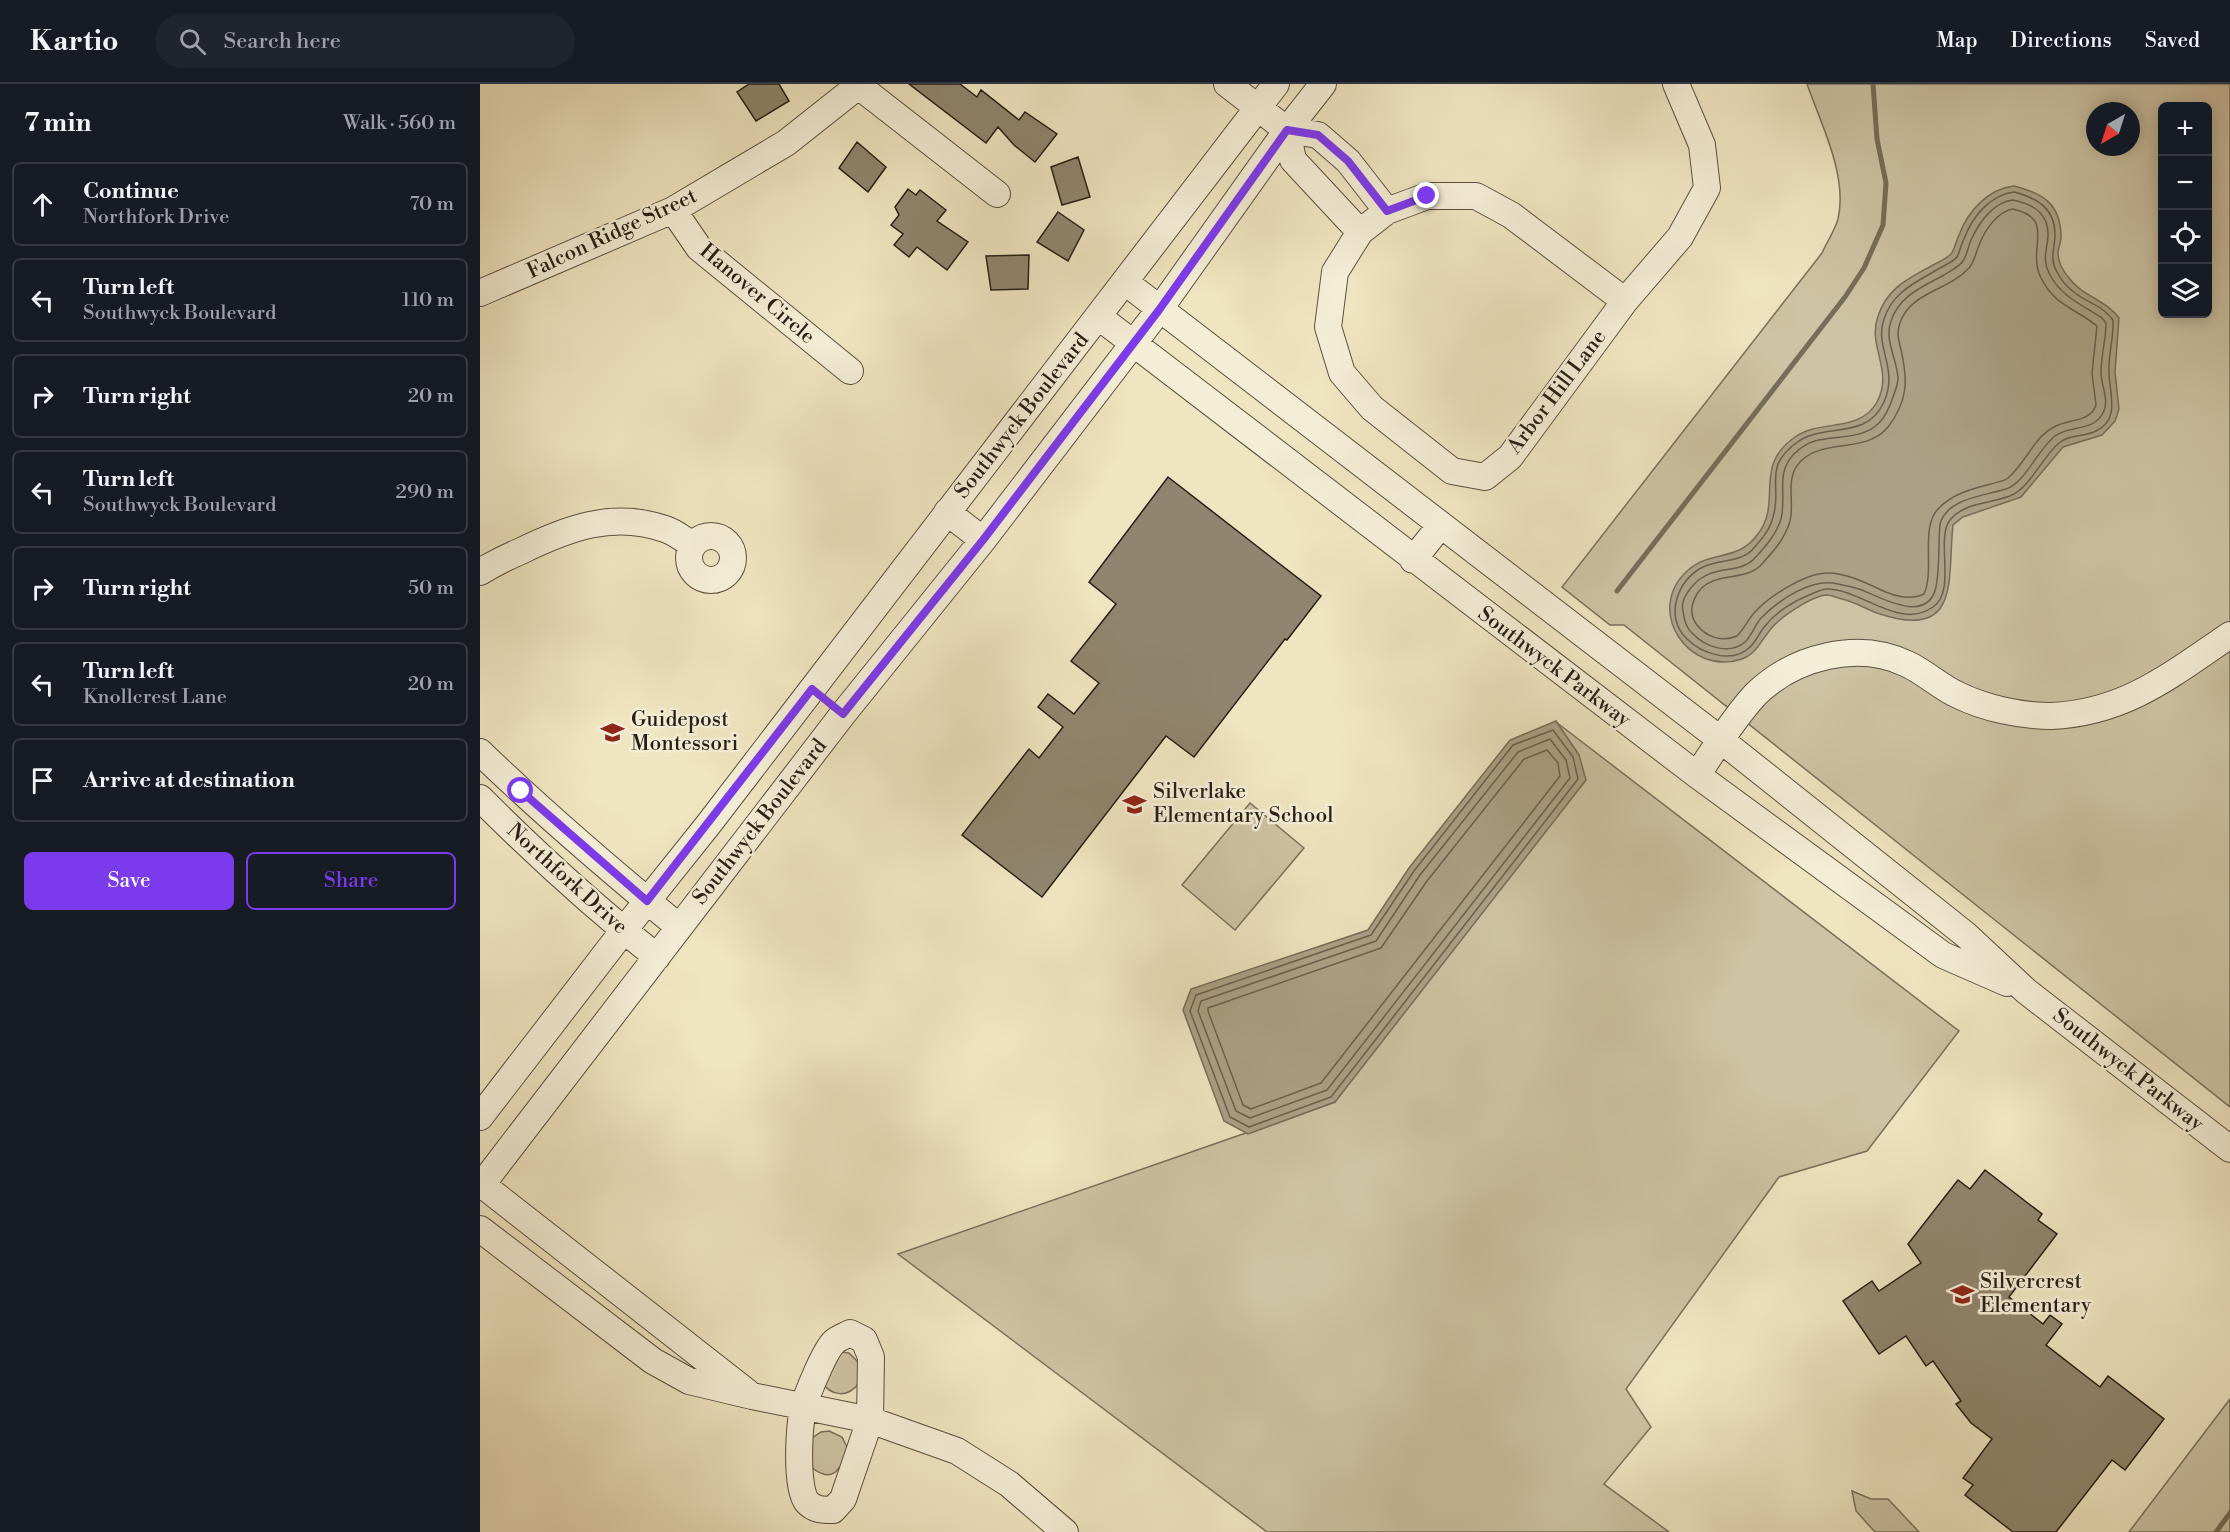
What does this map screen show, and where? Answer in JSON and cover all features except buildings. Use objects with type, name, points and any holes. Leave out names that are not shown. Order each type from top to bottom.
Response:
[{"type":"street","points":[[1227,84],[1287,130],[1318,135],[1348,161],[1387,211]]},
{"type":"street","name":"Southwyck Boulevard","points":[[480,1117],[1099,317],[1276,84]]},
{"type":"street","name":"Southwyck Boulevard","points":[[481,1185],[843,714],[983,540],[1159,310],[1287,130],[1323,84]]},
{"type":"street","name":"Arbor Hill Lane","points":[[1360,232],[1335,272],[1328,327],[1342,373],[1372,408],[1452,471],[1485,477],[1510,457],[1624,301],[1680,237],[1707,188],[1702,145],[1676,84]]},
{"type":"street","points":[[857,85],[997,194]]},
{"type":"street","name":"Falcon Ridge Street","points":[[480,293],[673,210],[786,143],[857,85]]},
{"type":"street","points":[[1287,130],[1293,160],[1360,232],[1387,211],[1427,196],[1476,196],[1511,215],[1624,301]]},
{"type":"street","points":[[1322,190],[1348,161]]},
{"type":"street","name":"Hanover Circle","points":[[673,210],[699,248],[850,371]]},
{"type":"street","name":"Southwyck Parkway","points":[[1125,282],[1721,740],[1966,936],[2026,992],[2230,1149]]},
{"type":"street","name":"Southwyck Parkway","points":[[1099,317],[1413,560],[1697,775],[1943,955],[2026,992]]},
{"type":"street","points":[[947,512],[983,540]]},
{"type":"street","points":[[480,572],[548,538],[576,527],[606,522],[636,522],[666,529],[693,545]]},
{"type":"street","points":[[1413,560],[1440,526]]},
{"type":"street","points":[[1697,775],[1755,695],[1777,677],[1802,664],[1827,656],[1856,652],[1882,654],[1908,664],[1958,695],[1985,705],[2018,713],[2049,716],[2108,707],[2133,697],[2156,685],[2230,635]]},
{"type":"street","points":[[812,689],[843,714]]},
{"type":"street","name":"Northfork Drive","points":[[480,752],[530,799],[679,927]]},
{"type":"street","name":"Northfork Drive","points":[[480,798],[539,857],[657,957]]},
{"type":"street","points":[[481,1185],[752,1396]]},
{"type":"street","points":[[480,1229],[653,1361],[689,1381],[870,1420],[957,1451],[1010,1484],[1065,1532]]},
{"type":"street","points":[[572,1299],[592,1271]]},
{"type":"street","points":[[850,1333],[864,1340],[871,1357],[870,1420],[843,1499],[833,1510],[819,1510],[808,1504],[803,1495],[801,1478],[800,1435],[804,1406],[824,1356],[834,1341],[850,1333]]},
{"type":"shaded area","points":[[1807,84],[2230,84],[2230,1107],[1624,625],[1610,625],[1562,587],[1822,253],[1838,219],[1840,202],[1836,168],[1826,133]]},
{"type":"shaded area","points":[[1556,722],[1959,1031],[1867,1151],[1779,1177],[1626,1389],[1651,1427],[1604,1484],[1669,1532],[1267,1532],[898,1254],[1335,1102],[1579,755]]},
{"type":"shaded area","points":[[1250,803],[1304,848],[1235,930],[1182,885]]},
{"type":"shaded area","points":[[842,1352],[849,1353],[859,1363],[859,1383],[850,1391],[840,1394],[830,1390],[821,1381]]},
{"type":"shaded area","points":[[2230,1399],[2230,1532],[2129,1532]]},
{"type":"shaded area","points":[[829,1431],[842,1437],[848,1449],[839,1468],[825,1475],[811,1467],[809,1440],[821,1432]]},
{"type":"shaded area","points":[[1852,1491],[1871,1499],[1888,1499],[1919,1532],[1875,1532],[1856,1511]]},
{"type":"water","points":[[2014,186],[2041,196],[2053,207],[2060,224],[2058,257],[2063,270],[2074,284],[2108,307],[2119,318],[2115,372],[2119,409],[2115,421],[2102,435],[2063,447],[2021,497],[1963,517],[1953,525],[1949,583],[1945,599],[1938,611],[1925,619],[1906,620],[1880,614],[1852,602],[1827,595],[1804,603],[1788,614],[1774,625],[1755,651],[1747,657],[1723,662],[1705,658],[1690,650],[1679,637],[1672,621],[1670,604],[1675,587],[1687,571],[1696,564],[1733,553],[1750,543],[1758,534],[1765,522],[1768,509],[1771,472],[1782,448],[1805,432],[1850,422],[1870,412],[1877,402],[1883,379],[1875,327],[1887,298],[1907,280],[1951,254],[1963,226],[1980,203],[1996,192]]},
{"type":"water","points":[[1556,721],[1579,755],[1586,780],[1335,1102],[1248,1134],[1224,1121],[1183,1010],[1191,989],[1368,930],[1409,868],[1510,740]]},
{"type":"waterway","points":[[1617,591],[1845,297],[1864,268],[1883,225],[1886,183],[1877,139],[1873,84]]},
{"type":"waterway","points":[[2216,1532],[2230,1513]]},
{"type":"place","name":"Guidepost Montessori","points":[[613,732]]},
{"type":"place","name":"Silverlake Elementary School","points":[[1135,804]]},
{"type":"place","name":"Silvercrest Elementary","points":[[1962,1294]]},
{"type":"route","points":[[521,791],[647,901],[812,689],[843,714],[983,540],[1159,310],[1287,130],[1318,135],[1348,161],[1387,211],[1427,196]]}]
